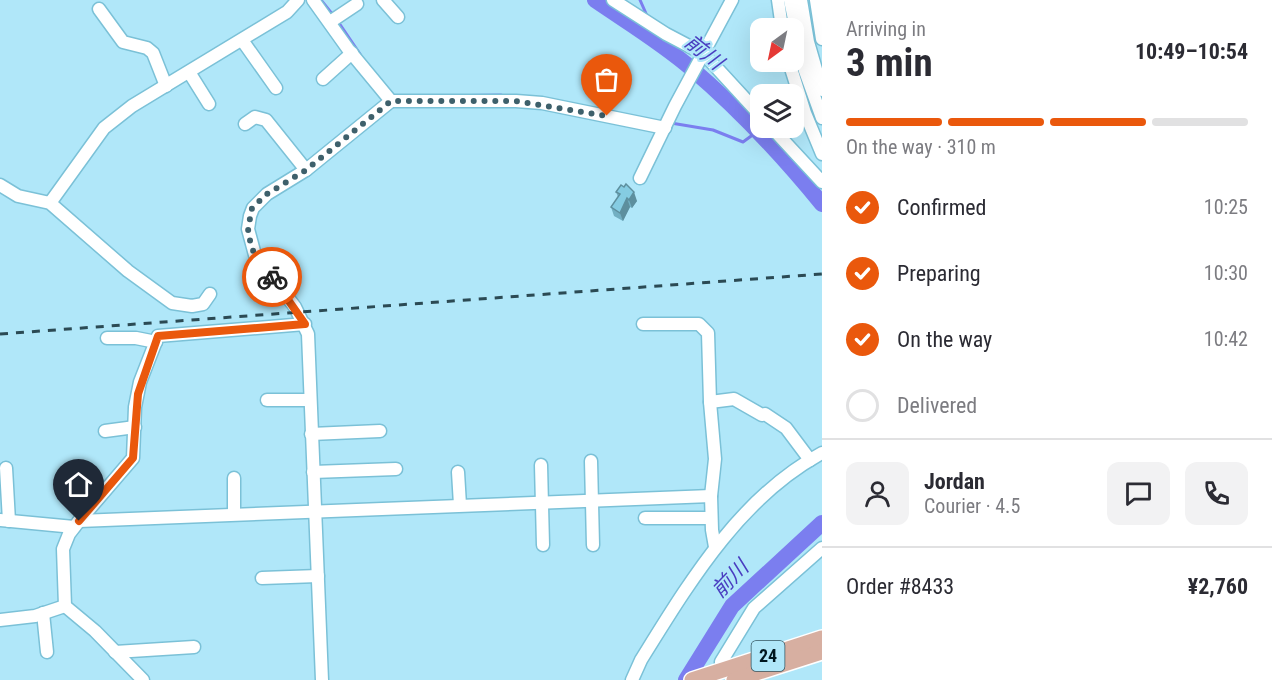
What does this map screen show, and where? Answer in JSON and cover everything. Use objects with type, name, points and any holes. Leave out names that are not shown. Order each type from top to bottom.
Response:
[{"type":"main road","name":"24","points":[[723,675],[822,638]]},
{"type":"main road","name":"24","points":[[692,680],[822,652]]},
{"type":"street","points":[[313,0],[334,20],[352,53],[391,101]]},
{"type":"street","points":[[383,0],[398,17]]},
{"type":"street","points":[[613,0],[667,35],[704,54],[750,104]]},
{"type":"street","points":[[640,178],[684,88],[732,0]]},
{"type":"street","points":[[778,0],[781,18]]},
{"type":"street","points":[[790,0],[802,62],[822,118]]},
{"type":"street","points":[[801,0],[808,42],[822,90]]},
{"type":"street","points":[[816,0],[822,39]]},
{"type":"street","points":[[50,203],[104,128],[132,106],[242,40],[292,2]]},
{"type":"street","points":[[334,20],[357,4]]},
{"type":"street","points":[[99,9],[123,42],[147,48],[153,53],[166,86]]},
{"type":"street","points":[[242,40],[276,88]]},
{"type":"street","points":[[323,79],[352,53]]},
{"type":"street","points":[[189,72],[208,104]]},
{"type":"street","points":[[792,72],[822,154]]},
{"type":"street","points":[[322,680],[308,334],[305,324],[255,255],[248,229],[252,208],[267,194],[306,170],[391,101],[525,101],[667,124]]},
{"type":"street","points":[[245,124],[255,117],[266,120],[306,170]]},
{"type":"street","points":[[783,138],[816,167],[822,182]]},
{"type":"street","points":[[0,186],[18,196],[50,203],[128,271],[172,303],[192,306],[203,304],[210,294]]},
{"type":"street","points":[[643,324],[680,322],[705,328],[708,333],[710,402],[715,459],[711,518],[715,547]]},
{"type":"street","points":[[143,680],[65,606],[63,549],[77,524],[133,458],[140,382],[158,336],[305,324]]},
{"type":"street","points":[[107,338],[136,338],[156,342]]},
{"type":"street","points":[[710,402],[735,399],[762,415],[765,414],[786,428],[810,460]]},
{"type":"street","points":[[267,400],[310,400]]},
{"type":"street","points":[[105,431],[135,427]]},
{"type":"street","points":[[311,434],[380,431]]},
{"type":"street","points":[[632,680],[641,660],[715,547],[755,505],[810,460],[822,453]]},
{"type":"street","points":[[591,461],[593,545]]},
{"type":"street","points":[[541,465],[543,545]]},
{"type":"street","points":[[6,468],[5,520],[77,524],[315,510],[711,496]]},
{"type":"street","points":[[313,472],[396,469]]},
{"type":"street","points":[[458,472],[460,505]]},
{"type":"street","points":[[234,478],[234,514]]},
{"type":"street","points":[[645,518],[711,518]]},
{"type":"street","points":[[723,675],[721,662],[754,608],[822,548]]},
{"type":"street","points":[[262,578],[318,576]]},
{"type":"street","points":[[0,620],[43,613],[65,606]]},
{"type":"street","points":[[43,613],[47,652]]},
{"type":"street","points":[[115,652],[194,647]]},
{"type":"building","points":[[626,184],[634,192],[629,200],[627,198],[620,213],[611,207],[620,194],[616,192],[621,185],[624,187]]},
{"type":"waterway","points":[[321,0],[333,15]]},
{"type":"waterway","name":"前川","points":[[595,0],[669,50],[727,100],[792,168],[822,204]]},
{"type":"waterway","points":[[640,0],[648,18]]},
{"type":"waterway","points":[[337,20],[360,54]]},
{"type":"waterway","points":[[654,32],[660,45]]},
{"type":"waterway","points":[[439,96],[501,95]]},
{"type":"waterway","points":[[671,123],[713,130],[743,142],[750,137]]},
{"type":"waterway","name":"前川","points":[[686,680],[732,606],[822,523]]},
{"type":"railway","points":[[0,334],[822,274]]},
{"type":"way so far","points":[[272,277],[251,246],[248,229],[252,208],[267,194],[306,170],[391,101],[410,103],[485,99],[516,101],[542,103],[607,116]]},
{"type":"route","points":[[79,521],[133,458],[135,407],[140,382],[158,336],[305,324],[272,277]]}]
